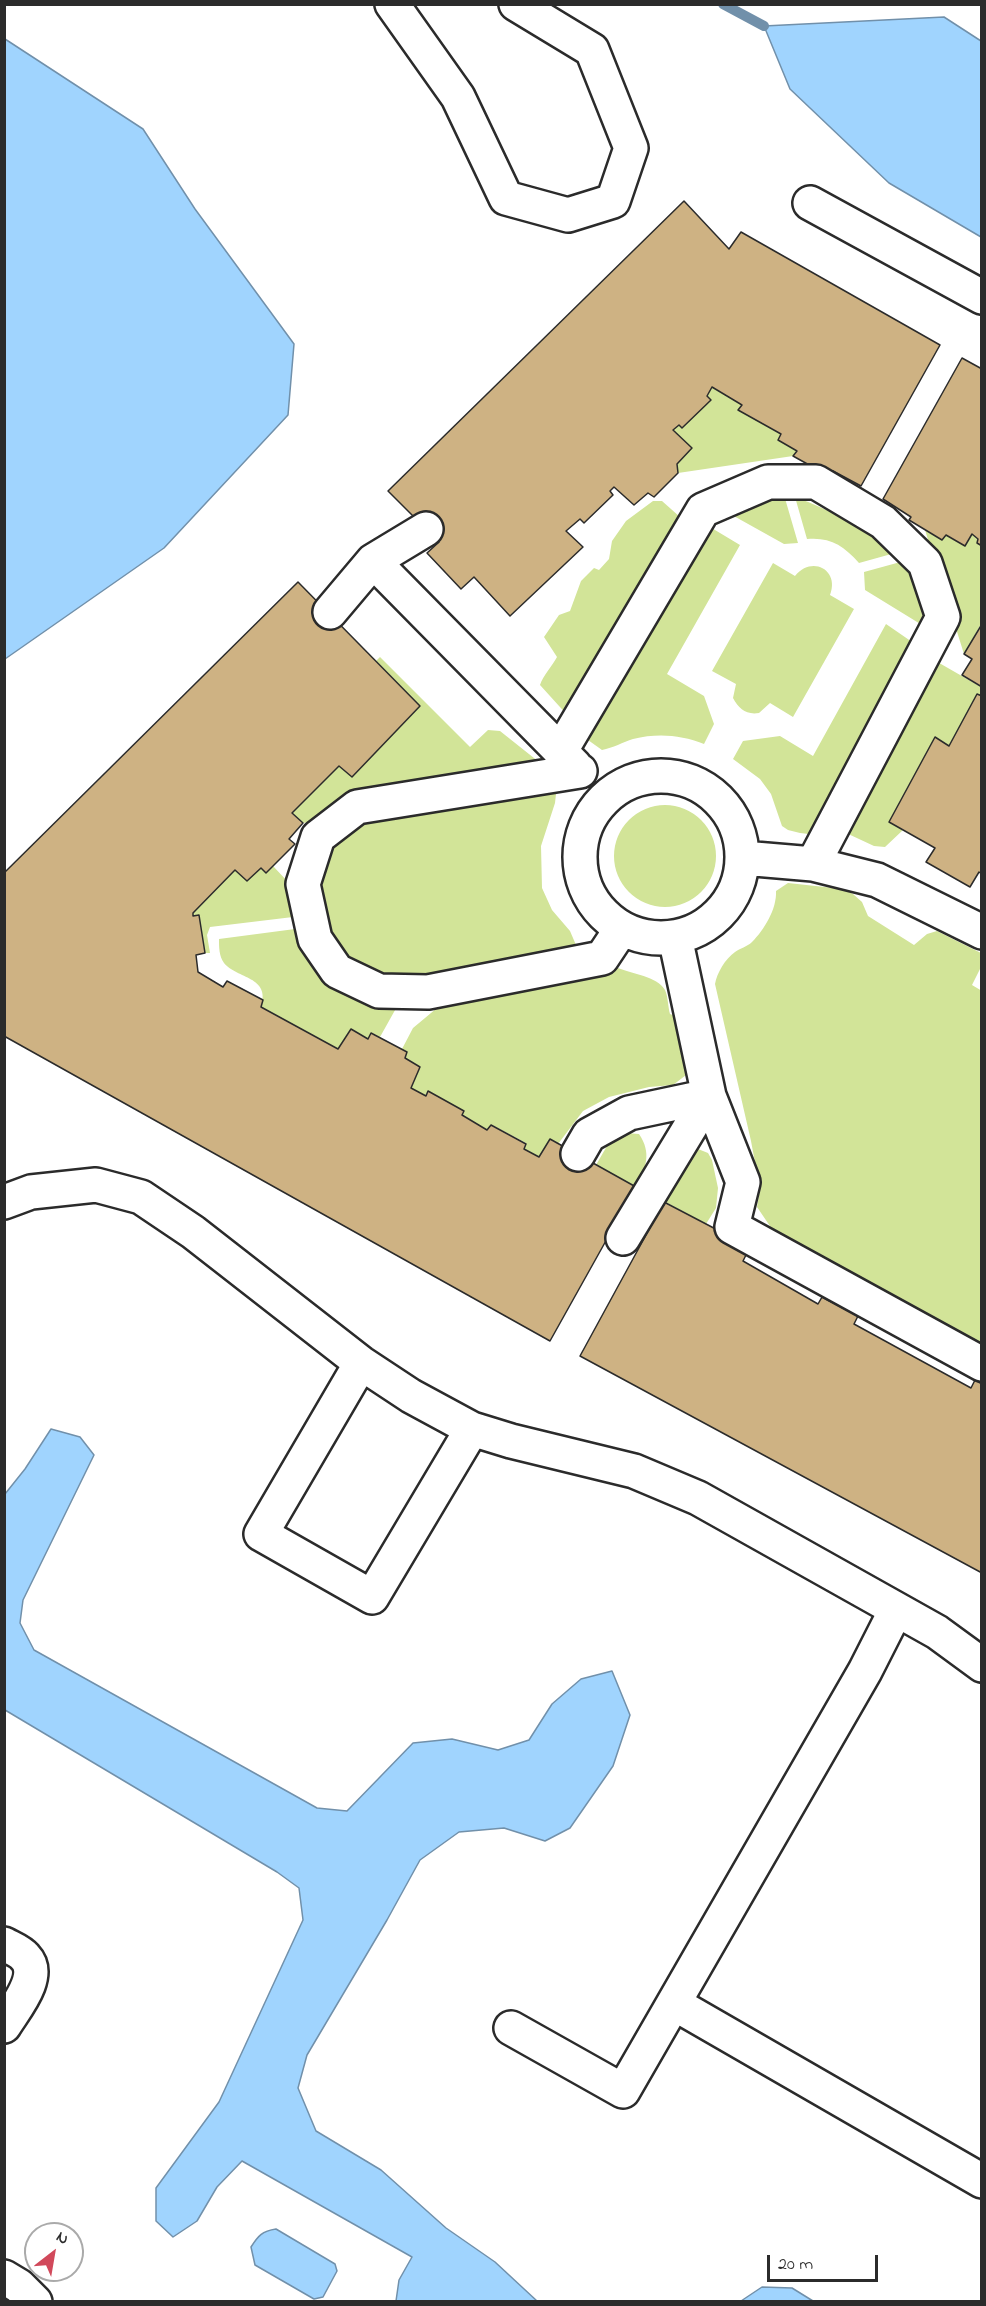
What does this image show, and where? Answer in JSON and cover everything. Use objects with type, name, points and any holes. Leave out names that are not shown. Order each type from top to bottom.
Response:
[{"type":"street","points":[[392,4],[458,97],[506,198],[568,215],[613,201],[631,147],[592,50],[516,4]]},
{"type":"street","points":[[810,203],[981,297]]},
{"type":"street","points":[[622,928],[602,958],[428,992],[379,991],[337,971],[315,939],[303,884],[318,837],[357,807],[570,761],[703,510],[768,482],[816,482],[883,522],[925,563],[943,617],[813,864]]},
{"type":"street","points":[[330,612],[373,561],[426,529]]},
{"type":"street","points":[[373,561],[570,761],[603,799]]},
{"type":"street","points":[[656,775],[686,779],[700,785],[723,803],[731,815],[742,843],[743,858],[740,878],[732,897],[720,914],[692,933],[656,938],[638,935],[622,928],[604,915],[591,898],[583,878],[580,857],[582,836],[591,816],[603,799],[628,783],[656,775]]},
{"type":"street","points":[[743,858],[813,864],[877,880],[979,924]]},
{"type":"street","points":[[675,937],[709,1096],[744,1182],[732,1227],[981,1364]]},
{"type":"street","points":[[578,1154],[589,1135],[629,1113],[709,1096]]},
{"type":"street","points":[[623,1238],[709,1096]]},
{"type":"street","points":[[4,1202],[30,1192],[96,1185],[141,1197],[193,1232],[361,1363],[411,1396],[472,1429],[634,1471],[698,1498],[937,1632],[981,1665]]},
{"type":"street","points":[[361,1363],[261,1534],[372,1597],[472,1429]]},
{"type":"street","points":[[511,2028],[623,2091],[865,1671],[896,1610]]},
{"type":"street","points":[[4,1944],[25,1956],[31,1966],[30,1982],[4,2026]]},
{"type":"street","points":[[675,2004],[981,2181]]},
{"type":"street","points":[[4,2277],[24,2290],[35,2301]]},
{"type":"green space","points":[[712,387],[742,405],[739,410],[781,434],[778,440],[797,451],[793,456],[678,473],[677,464],[692,448],[673,430],[679,425],[682,428],[711,400],[707,396]]},
{"type":"green space","points":[[784,495],[798,543],[784,544],[732,515],[745,503]]},
{"type":"green space","points":[[795,497],[848,520],[895,553],[859,563],[836,544],[823,539],[807,539]]},
{"type":"green space","points":[[653,501],[662,501],[680,517],[647,571],[569,717],[540,685],[557,657],[544,637],[559,615],[570,611],[581,581],[594,568],[599,570],[609,559],[612,541],[626,521]]},
{"type":"green space","points":[[710,527],[740,545],[667,674],[704,696],[714,724],[704,744],[678,737],[651,736],[633,739],[602,750],[588,740],[700,536]]},
{"type":"green space","points":[[925,530],[942,540],[946,535],[965,546],[972,534],[981,546],[981,624],[964,654]]},
{"type":"green space","points":[[904,561],[914,574],[921,591],[924,609],[922,625],[865,590],[864,572]]},
{"type":"green space","points":[[773,563],[795,576],[809,567],[823,568],[831,579],[830,595],[854,609],[793,717],[770,703],[759,713],[743,710],[733,698],[736,684],[712,671]]},
{"type":"green space","points":[[886,624],[915,644],[818,835],[788,830],[782,826],[771,794],[760,779],[733,759],[743,741],[780,736],[813,756]]},
{"type":"green space","points":[[380,657],[470,747],[488,730],[500,731],[539,762],[325,820],[303,823],[292,813],[339,766],[352,777],[420,706],[376,661]]},
{"type":"green space","points":[[934,660],[981,687],[981,696],[977,694],[949,746],[935,738],[889,822],[903,830],[885,847],[874,846],[844,832]]},
{"type":"green space","points":[[553,791],[556,794],[555,803],[541,846],[542,888],[552,910],[570,931],[579,952],[470,969],[385,979],[357,967],[327,939],[317,882],[329,847],[361,823]]},
{"type":"green space","points":[[665,805],[684,809],[701,820],[712,837],[716,856],[712,875],[701,892],[684,903],[665,907],[646,903],[629,892],[618,875],[614,856],[618,837],[629,820],[646,809]]},
{"type":"green space","points":[[273,866],[289,883],[293,917],[210,927],[207,935],[210,953],[205,953],[199,916],[193,916],[193,913],[235,870],[261,868],[266,873]]},
{"type":"green space","points":[[788,883],[843,889],[862,902],[868,916],[914,945],[927,934],[937,931],[981,953],[981,967],[972,985],[982,991],[981,1347],[776,1235],[757,1207],[760,1189],[751,1141],[715,984],[728,958],[750,944],[761,932],[772,912],[776,891]]},
{"type":"green space","points":[[295,929],[312,963],[321,976],[333,986],[361,998],[399,1003],[380,1037],[372,1033],[368,1039],[351,1029],[338,1049],[261,1007],[263,997],[257,984],[230,968],[221,957],[219,939]]},
{"type":"green space","points":[[618,968],[650,978],[661,985],[666,992],[670,1014],[680,1018],[690,1072],[673,1085],[649,1087],[609,1097],[583,1111],[558,1144],[550,1139],[539,1157],[524,1149],[526,1143],[492,1125],[487,1130],[462,1115],[464,1111],[428,1091],[426,1096],[411,1088],[420,1067],[405,1058],[407,1052],[402,1049],[413,1028],[437,1008],[467,991]]},
{"type":"green space","points":[[626,1133],[639,1134],[645,1148],[645,1167],[636,1187],[596,1165],[607,1146]]},
{"type":"green space","points":[[698,1149],[708,1153],[712,1160],[718,1188],[716,1208],[706,1224],[660,1199],[692,1150]]},
{"type":"water","points":[[944,17],[981,41],[981,237],[889,183],[790,89],[764,26]]},
{"type":"water","points":[[5,39],[143,129],[195,209],[294,344],[288,415],[164,548],[5,659]]},
{"type":"water","points":[[51,1429],[80,1437],[94,1455],[23,1600],[20,1623],[34,1650],[317,1808],[347,1811],[413,1743],[452,1739],[498,1750],[529,1740],[552,1704],[581,1679],[612,1671],[630,1715],[613,1766],[570,1828],[545,1841],[504,1828],[459,1832],[420,1860],[307,2055],[298,2088],[316,2131],[381,2170],[446,2228],[495,2262],[537,2301],[396,2301],[399,2280],[412,2257],[242,2161],[217,2187],[197,2221],[173,2237],[156,2221],[156,2188],[219,2102],[303,1920],[299,1888],[277,1872],[5,1710],[5,1494],[25,1469]]},
{"type":"water","points":[[276,2229],[335,2264],[337,2271],[323,2297],[314,2299],[255,2265],[251,2247],[261,2235]]},
{"type":"water","points":[[762,2287],[792,2288],[813,2301],[741,2301]]},
{"type":"building","points":[[684,201],[729,249],[741,232],[940,345],[861,486],[833,471],[829,476],[793,456],[797,451],[778,440],[781,434],[738,410],[742,405],[712,387],[707,396],[711,400],[682,428],[679,425],[673,430],[692,448],[677,464],[678,473],[654,497],[648,493],[634,505],[614,487],[610,491],[613,495],[584,523],[580,519],[566,531],[583,547],[510,616],[474,577],[461,589],[427,553],[439,542],[388,491]]},
{"type":"building","points":[[962,358],[982,369],[982,546],[977,543],[978,539],[972,534],[965,546],[946,535],[942,540],[909,520],[911,517],[883,499]]},
{"type":"building","points":[[298,582],[420,706],[352,777],[339,766],[292,813],[303,823],[289,839],[295,844],[266,873],[261,868],[247,881],[235,870],[193,913],[193,916],[199,915],[205,953],[196,955],[198,972],[223,987],[227,981],[263,1000],[261,1007],[338,1049],[351,1029],[368,1039],[371,1033],[407,1052],[405,1058],[420,1067],[411,1088],[426,1096],[428,1091],[464,1111],[462,1115],[487,1130],[491,1125],[526,1144],[524,1149],[539,1157],[550,1139],[636,1187],[550,1341],[4,1036],[4,873]]},
{"type":"building","points":[[982,624],[982,687],[962,675],[972,659],[964,654]]},
{"type":"building","points":[[977,694],[982,696],[982,874],[979,872],[970,887],[926,862],[935,848],[889,822],[935,737],[949,746]]},
{"type":"building","points":[[664,1202],[750,1247],[743,1261],[818,1304],[822,1297],[858,1316],[854,1324],[971,1388],[975,1380],[982,1384],[982,1573],[580,1356]]},
{"type":"waterway","points":[[723,4],[764,26]]}]
